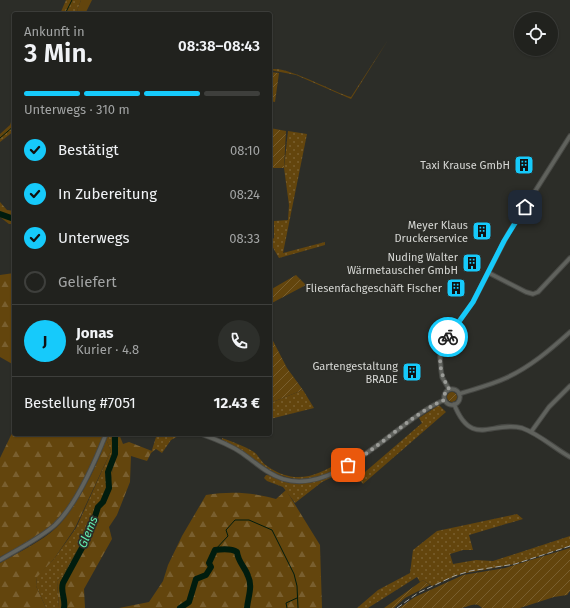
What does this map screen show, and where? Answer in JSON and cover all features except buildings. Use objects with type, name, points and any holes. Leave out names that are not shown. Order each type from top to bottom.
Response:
[{"type":"street","points":[[449,389],[442,377],[442,348],[473,302],[508,234],[570,136]]},
{"type":"street","points":[[489,273],[526,292],[533,294],[538,292],[570,258]]},
{"type":"street","points":[[459,394],[497,382],[520,371],[542,356],[570,332]]},
{"type":"street","points":[[531,432],[552,403],[570,386]]},
{"type":"street","points":[[449,389],[455,390],[459,394]]},
{"type":"street","points":[[444,400],[445,393],[449,389]]},
{"type":"street","points":[[444,400],[448,404],[454,404],[458,400],[459,394]]},
{"type":"street","points":[[205,436],[232,447],[276,476],[292,481],[310,480],[335,472],[357,460],[420,413],[444,400]]},
{"type":"street","points":[[454,404],[464,422],[475,429],[486,430],[514,427],[531,432],[570,457]]},
{"type":"street","points":[[0,560],[45,533],[62,517],[94,465],[105,436]]},
{"type":"green space","points":[[66,0],[81,0],[77,12],[61,12]]},
{"type":"green space","points":[[81,0],[92,0],[86,12],[77,12]]},
{"type":"green space","points":[[388,40],[351,99],[296,75],[272,70],[276,69],[297,74],[351,97]]},
{"type":"green space","points":[[272,72],[279,73],[275,102],[272,101]]},
{"type":"green space","points":[[12,120],[12,133],[0,142],[0,134],[10,125]]},
{"type":"green space","points":[[272,128],[286,131],[284,168],[272,168]]},
{"type":"green space","points":[[288,131],[307,134],[283,253],[325,242],[325,245],[279,258],[272,246],[272,239],[274,238],[274,221],[288,220],[289,205],[284,168]]},
{"type":"green space","points":[[0,202],[7,210],[12,211],[12,224],[9,224],[0,217]]},
{"type":"green space","points":[[12,273],[12,364],[0,357],[0,275]]},
{"type":"green space","points":[[296,275],[306,285],[272,303],[272,289]]},
{"type":"green space","points":[[272,339],[287,368],[303,390],[272,402]]},
{"type":"green space","points":[[303,390],[314,408],[272,418],[272,402]]},
{"type":"green space","points":[[450,392],[454,392],[456,393],[456,401],[450,402],[447,399],[447,395]]},
{"type":"green space","points":[[439,405],[446,412],[363,484],[358,478],[422,423],[419,418]]},
{"type":"green space","points":[[12,433],[12,436],[103,436],[81,485],[57,521],[36,537],[0,557],[0,458]]},
{"type":"green space","points":[[107,436],[110,436],[115,455],[111,480],[89,529],[63,575],[57,581],[59,608],[46,608],[36,586],[37,576],[54,559],[76,528],[111,451],[106,439]]},
{"type":"green space","points":[[110,436],[120,436],[123,444],[129,442],[152,451],[147,461],[131,456],[130,482],[117,515],[109,527],[112,539],[84,589],[85,608],[59,608],[57,581],[63,575],[89,529],[111,480],[115,455]]},
{"type":"green space","points":[[156,436],[178,436],[171,440],[162,453],[156,449],[151,453]]},
{"type":"green space","points":[[222,438],[254,452],[267,466],[286,475],[305,477],[314,475],[332,467],[341,461],[345,464],[339,469],[326,474],[310,478],[296,479],[283,476],[271,470],[222,440]]},
{"type":"green space","points":[[106,439],[111,451],[75,528],[54,559],[37,577],[36,586],[46,608],[0,608],[0,563],[44,537],[57,527],[64,519],[86,486],[98,461]]},
{"type":"green space","points":[[346,468],[349,469],[322,482],[295,503],[283,487],[267,481],[264,478],[266,475],[269,475],[287,482],[303,483],[318,480]]},
{"type":"green space","points":[[286,490],[320,545],[322,608],[119,608],[149,602],[163,581],[168,565],[182,536],[206,495],[241,493],[276,499]]},
{"type":"green space","points":[[517,514],[523,519],[469,535],[473,550],[463,550],[450,554],[453,564],[476,560],[493,561],[570,536],[570,546],[515,564],[461,574],[432,586],[423,580],[420,582],[417,577],[368,608],[357,608],[378,590],[410,573],[413,550],[437,531]]},
{"type":"green space","points":[[570,548],[570,591],[567,595],[554,597],[520,608],[482,608],[475,604],[462,608],[399,608],[415,597],[463,575],[505,568]]},
{"type":"green space","points":[[423,580],[430,585],[405,598],[394,608],[384,608]]},
{"type":"waterway","points":[[66,12],[72,0]]},
{"type":"waterway","points":[[0,138],[12,128]]},
{"type":"waterway","name":"Glems","points":[[0,214],[12,218]]},
{"type":"waterway","name":"Glems","points":[[64,608],[62,589],[63,583],[89,535],[98,507],[103,502],[109,488],[108,472],[115,454],[115,436]]},
{"type":"waterway","name":"Glems","points":[[215,550],[228,536],[226,530],[235,520],[249,520],[272,530],[294,574],[297,586],[298,608]]},
{"type":"waterway","name":"Glems","points":[[180,608],[189,602],[196,579],[206,575],[211,567],[209,563],[215,550],[226,549],[237,552],[239,559],[247,573],[250,584],[247,608]]},
{"type":"waterway","points":[[287,608],[286,603],[297,598]]},
{"type":"railway","points":[[397,608],[418,593],[454,576],[470,571],[515,564],[570,546]]},
{"type":"way so far","points":[[348,465],[364,456],[420,413],[444,400],[445,393],[449,389],[442,377],[440,356],[443,344],[448,337]]},
{"type":"place","name":"Taxi Krause GmbH","points":[[524,165]]},
{"type":"place","name":"Meyer Klaus Druckerservice","points":[[482,231]]},
{"type":"place","name":"Nuding Walter Wärmetauscher GmbH","points":[[472,263]]},
{"type":"place","name":"Fliesenfachgeschäft Fischer","points":[[456,288]]},
{"type":"place","name":"Gartengestaltung BRADE","points":[[412,372]]},
{"type":"route","points":[[448,337],[478,294],[504,241],[525,207]]}]
